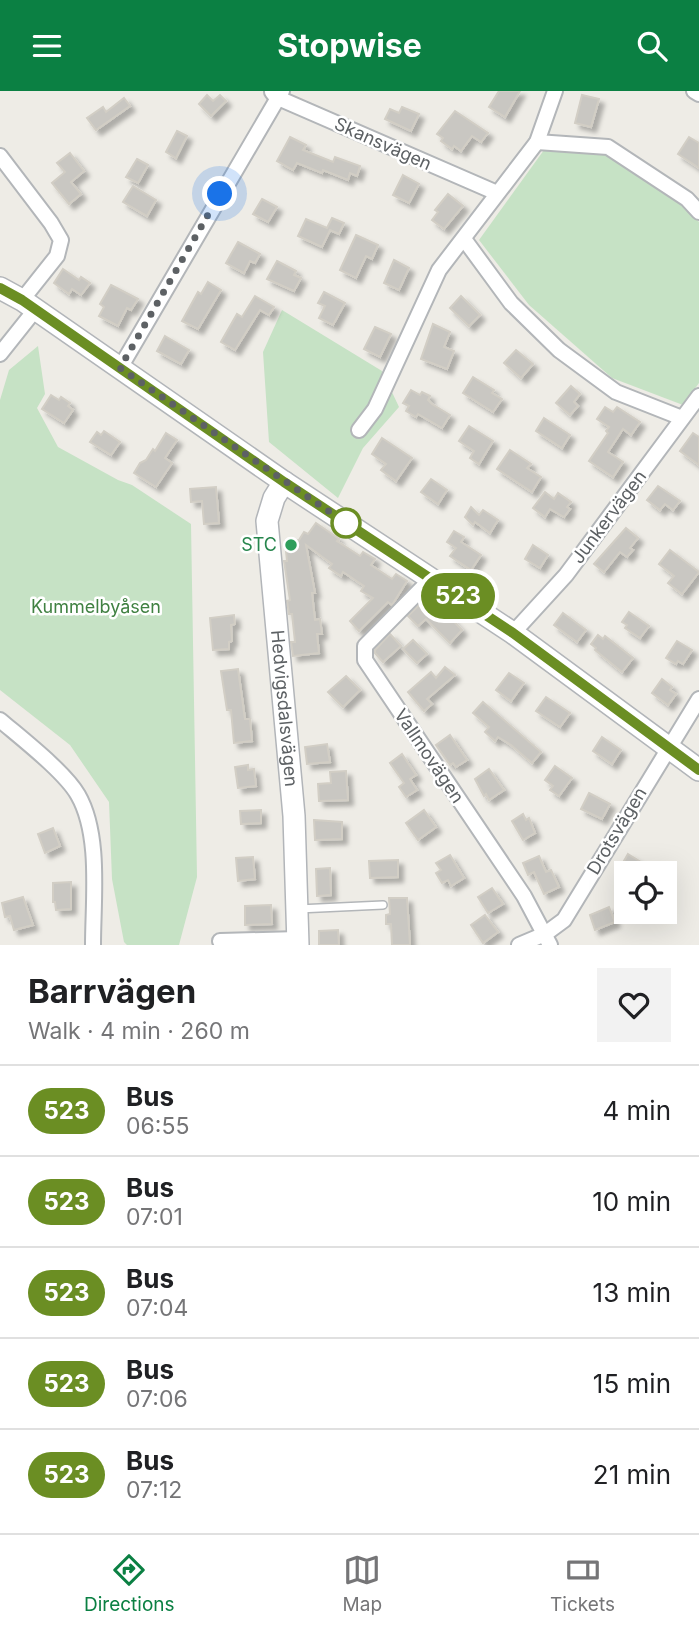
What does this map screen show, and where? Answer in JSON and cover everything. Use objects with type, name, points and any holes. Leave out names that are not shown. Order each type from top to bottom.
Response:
[{"type":"street","points":[[359,430],[375,409],[439,270],[537,142],[555,91]]},
{"type":"street","points":[[694,91],[699,94]]},
{"type":"street","points":[[120,368],[276,93]]},
{"type":"street","name":"Skansvägen","points":[[276,93],[496,193]]},
{"type":"street","points":[[537,142],[608,147],[687,199],[699,212]]},
{"type":"street","points":[[0,156],[61,240],[57,256],[0,354]]},
{"type":"street","points":[[464,239],[511,303],[559,350],[616,391],[682,418]]},
{"type":"street","points":[[0,288],[29,305],[284,482],[513,633],[699,770]]},
{"type":"street","name":"Junkervägen","points":[[513,633],[566,575],[699,396]]},
{"type":"street","name":"Hedvigsdalsvägen","points":[[220,941],[298,942],[294,816],[267,521],[274,498],[284,482]]},
{"type":"street","name":"Vallmovägen","points":[[431,579],[365,646],[365,660],[524,896],[548,939]]},
{"type":"street","name":"Drotsvägen","points":[[519,945],[548,939],[564,920],[699,699]]},
{"type":"street","points":[[0,720],[45,759],[78,793],[91,824],[93,945]]},
{"type":"lane","points":[[297,909],[383,905]]},
{"type":"green space","points":[[544,150],[603,151],[687,209],[699,222],[699,383],[683,405],[612,378],[529,305],[479,240]]},
{"type":"green space","points":[[282,310],[382,371],[399,407],[363,448],[338,498],[269,442],[263,352]]},
{"type":"green space","name":"Kummelbyåsen","points":[[38,346],[45,394],[37,408],[58,447],[132,485],[191,524],[197,877],[179,945],[127,945],[124,942],[112,879],[109,802],[70,745],[0,690],[0,400],[9,370]]},
{"type":"building","points":[[499,91],[520,91],[505,117],[489,107]]},
{"type":"building","points":[[207,95],[213,101],[220,95],[226,101],[211,116],[199,104]]},
{"type":"building","points":[[582,95],[599,99],[591,127],[575,123]]},
{"type":"building","points":[[124,98],[130,106],[96,130],[87,118],[103,107],[106,112]]},
{"type":"building","points":[[402,107],[419,114],[411,131],[385,119],[390,109],[399,113]]},
{"type":"building","points":[[455,111],[488,133],[481,142],[472,136],[461,151],[454,146],[452,149],[441,141],[443,138],[437,134]]},
{"type":"building","points":[[177,131],[187,136],[176,158],[166,152]]},
{"type":"building","points":[[290,137],[306,145],[303,150],[333,162],[335,157],[360,166],[357,176],[350,173],[348,180],[297,163],[293,170],[277,161]]},
{"type":"building","points":[[689,137],[699,143],[699,168],[678,154]]},
{"type":"building","points":[[70,153],[84,171],[71,182],[81,194],[69,204],[52,183],[65,172],[57,163]]},
{"type":"building","points":[[137,159],[148,165],[138,183],[126,177]]},
{"type":"building","points":[[403,175],[419,184],[409,203],[393,195]]},
{"type":"building","points":[[133,186],[156,200],[147,216],[123,202]]},
{"type":"building","points":[[448,194],[463,206],[444,229],[432,220],[438,212],[435,210]]},
{"type":"building","points":[[262,199],[277,207],[268,222],[253,214]]},
{"type":"building","points":[[332,218],[344,223],[339,234],[330,230],[322,247],[298,236],[306,219],[327,228]]},
{"type":"building","points":[[356,235],[378,245],[372,259],[366,256],[356,278],[340,270]]},
{"type":"building","points":[[238,242],[260,254],[255,263],[250,261],[244,273],[226,263]]},
{"type":"building","points":[[394,260],[409,268],[399,290],[384,283]]},
{"type":"building","points":[[277,261],[296,271],[294,275],[301,278],[294,291],[267,279]]},
{"type":"building","points":[[63,269],[79,280],[81,277],[90,283],[81,295],[72,289],[69,294],[54,283]]},
{"type":"building","points":[[208,282],[221,290],[198,329],[182,321],[198,292],[201,294]]},
{"type":"building","points":[[111,285],[138,299],[131,310],[127,308],[118,326],[99,316],[104,307],[100,304]]},
{"type":"building","points":[[324,292],[345,303],[333,325],[319,318],[325,306],[318,303]]},
{"type":"building","points":[[255,296],[274,307],[269,315],[260,310],[235,350],[221,342],[237,314],[242,317]]},
{"type":"building","points":[[461,296],[480,315],[469,326],[450,308]]},
{"type":"building","points":[[433,324],[450,332],[444,347],[454,351],[447,369],[421,359]]},
{"type":"building","points":[[375,327],[391,334],[380,357],[364,349]]},
{"type":"building","points":[[165,336],[189,350],[181,364],[157,351]]},
{"type":"building","points":[[516,350],[533,364],[521,378],[504,363]]},
{"type":"building","points":[[473,377],[494,390],[492,393],[502,399],[493,412],[463,393]]},
{"type":"building","points":[[571,386],[580,394],[574,402],[578,406],[570,415],[556,403]]},
{"type":"building","points":[[411,390],[430,396],[428,400],[432,404],[450,415],[442,428],[418,414],[416,417],[406,411],[409,406],[403,403]]},
{"type":"building","points":[[51,395],[70,403],[68,406],[73,410],[64,423],[42,409]]},
{"type":"building","points":[[605,407],[613,412],[617,407],[640,422],[631,435],[623,429],[608,452],[623,462],[613,477],[589,461],[608,433],[606,431],[609,427],[597,419]]},
{"type":"building","points":[[544,418],[570,435],[562,448],[536,431]]},
{"type":"building","points":[[469,426],[493,441],[479,464],[470,458],[474,451],[459,441]]},
{"type":"building","points":[[104,431],[120,442],[111,455],[90,442],[97,432],[101,435]]},
{"type":"building","points":[[166,433],[177,440],[165,458],[172,463],[156,487],[134,473],[153,449],[155,451]]},
{"type":"building","points":[[693,433],[699,437],[699,465],[680,451]]},
{"type":"building","points":[[382,438],[412,458],[396,481],[381,470],[386,464],[372,454]]},
{"type":"building","points":[[510,450],[531,464],[527,468],[541,477],[532,492],[497,469]]},
{"type":"building","points":[[431,479],[447,490],[438,504],[421,492]]},
{"type":"building","points":[[658,486],[680,501],[673,510],[665,504],[660,510],[647,500]]},
{"type":"building","points":[[216,487],[219,523],[204,524],[202,501],[191,502],[190,489]]},
{"type":"building","points":[[545,492],[554,499],[558,493],[571,502],[564,517],[550,509],[545,517],[533,508]]},
{"type":"building","points":[[471,507],[479,515],[483,510],[498,520],[490,533],[475,522],[473,525],[465,517]]},
{"type":"building","points":[[316,523],[360,556],[363,552],[375,559],[371,565],[392,579],[396,574],[407,581],[392,605],[388,602],[359,631],[350,621],[373,598],[361,591],[364,586],[343,572],[341,576],[329,568],[332,564],[306,545],[315,593],[312,593],[315,620],[320,619],[322,634],[317,634],[319,653],[293,656],[291,642],[295,642],[292,614],[289,614],[287,601],[290,600],[284,561],[287,561],[285,541],[299,540],[304,532],[308,534]]},
{"type":"building","points":[[626,528],[638,538],[630,548],[633,550],[627,557],[620,552],[604,572],[594,564]]},
{"type":"building","points":[[454,531],[464,537],[461,542],[481,555],[471,570],[450,556],[456,548],[447,542]]},
{"type":"building","points":[[533,545],[548,555],[540,568],[525,559]]},
{"type":"building","points":[[670,550],[699,572],[682,594],[668,583],[674,576],[659,564]]},
{"type":"building","points":[[425,599],[439,614],[443,610],[462,630],[450,643],[426,619],[418,626],[408,616]]},
{"type":"building","points":[[629,612],[649,626],[640,638],[625,628],[627,625],[622,622]]},
{"type":"building","points":[[563,613],[586,630],[577,642],[554,625]]},
{"type":"building","points":[[234,615],[235,624],[231,625],[232,641],[229,642],[229,649],[213,650],[210,618]]},
{"type":"building","points":[[390,634],[401,646],[383,662],[375,650]]},
{"type":"building","points":[[598,635],[603,639],[605,636],[633,658],[622,672],[591,644]]},
{"type":"building","points":[[413,640],[427,654],[417,663],[403,649]]},
{"type":"building","points":[[677,641],[692,650],[683,664],[678,661],[676,664],[666,658]]},
{"type":"building","points":[[445,667],[455,675],[427,699],[432,704],[424,711],[408,692],[431,672],[436,678]]},
{"type":"building","points":[[238,669],[245,719],[250,719],[252,741],[234,743],[231,710],[227,710],[221,671]]},
{"type":"building","points":[[509,673],[524,683],[511,701],[496,690]]},
{"type":"building","points":[[346,676],[360,690],[343,707],[328,692]]},
{"type":"building","points":[[662,679],[676,694],[668,705],[652,693]]},
{"type":"building","points":[[546,697],[570,713],[560,727],[536,711]]},
{"type":"building","points":[[483,702],[541,752],[532,763],[511,745],[498,737],[495,741],[485,732],[489,727],[473,713]]},
{"type":"building","points":[[450,735],[467,760],[456,767],[453,763],[450,765],[436,745]]},
{"type":"building","points":[[602,737],[621,750],[612,764],[593,751]]},
{"type":"building","points":[[327,744],[330,762],[307,764],[305,747]]},
{"type":"building","points":[[402,754],[416,775],[410,779],[417,790],[406,797],[399,787],[404,783],[390,763]]},
{"type":"building","points":[[248,765],[248,770],[254,769],[256,786],[238,788],[235,767]]},
{"type":"building","points":[[555,766],[572,778],[559,796],[550,790],[553,786],[545,780]]},
{"type":"building","points":[[489,769],[504,790],[489,800],[475,779]]},
{"type":"building","points":[[346,771],[348,800],[319,801],[318,784],[331,783],[330,772]]},
{"type":"building","points":[[589,793],[610,804],[602,819],[581,809]]},
{"type":"building","points":[[261,810],[261,823],[241,824],[240,811]]},
{"type":"building","points":[[424,810],[436,827],[418,840],[406,823]]},
{"type":"building","points":[[523,814],[526,820],[529,818],[535,833],[523,840],[512,821]]},
{"type":"building","points":[[314,820],[342,822],[342,839],[315,840]]},
{"type":"building","points":[[53,828],[60,846],[45,853],[38,834]]},
{"type":"building","points":[[628,854],[639,861],[624,861]]},
{"type":"building","points":[[450,855],[464,878],[451,886],[448,880],[442,883],[436,873],[441,870],[436,863]]},
{"type":"building","points":[[539,856],[546,872],[551,870],[559,887],[544,894],[534,872],[528,875],[523,863]]},
{"type":"building","points":[[253,857],[255,879],[238,881],[236,858]]},
{"type":"building","points":[[398,860],[398,877],[370,878],[369,861]]},
{"type":"building","points":[[330,868],[331,895],[317,896],[316,869]]},
{"type":"building","points":[[71,882],[71,909],[56,910],[53,883]]},
{"type":"building","points":[[492,888],[503,904],[488,913],[478,897]]},
{"type":"building","points":[[23,897],[33,925],[14,930],[10,916],[5,917],[2,903]]},
{"type":"building","points":[[389,898],[407,898],[410,945],[392,945],[391,924],[386,924],[386,915],[390,914]]},
{"type":"building","points":[[271,905],[272,924],[245,925],[245,906]]},
{"type":"building","points":[[609,907],[614,922],[595,930],[590,915]]},
{"type":"building","points":[[485,915],[498,932],[483,943],[471,925]]},
{"type":"building","points":[[338,930],[339,945],[319,945],[319,931]]},
{"type":"bus line","name":"523","points":[[0,288],[22,300],[284,482],[513,633],[699,770]]},
{"type":"place","name":"STC","points":[[291,545]]},
{"type":"route","points":[[220,194],[120,368],[346,523]]}]
